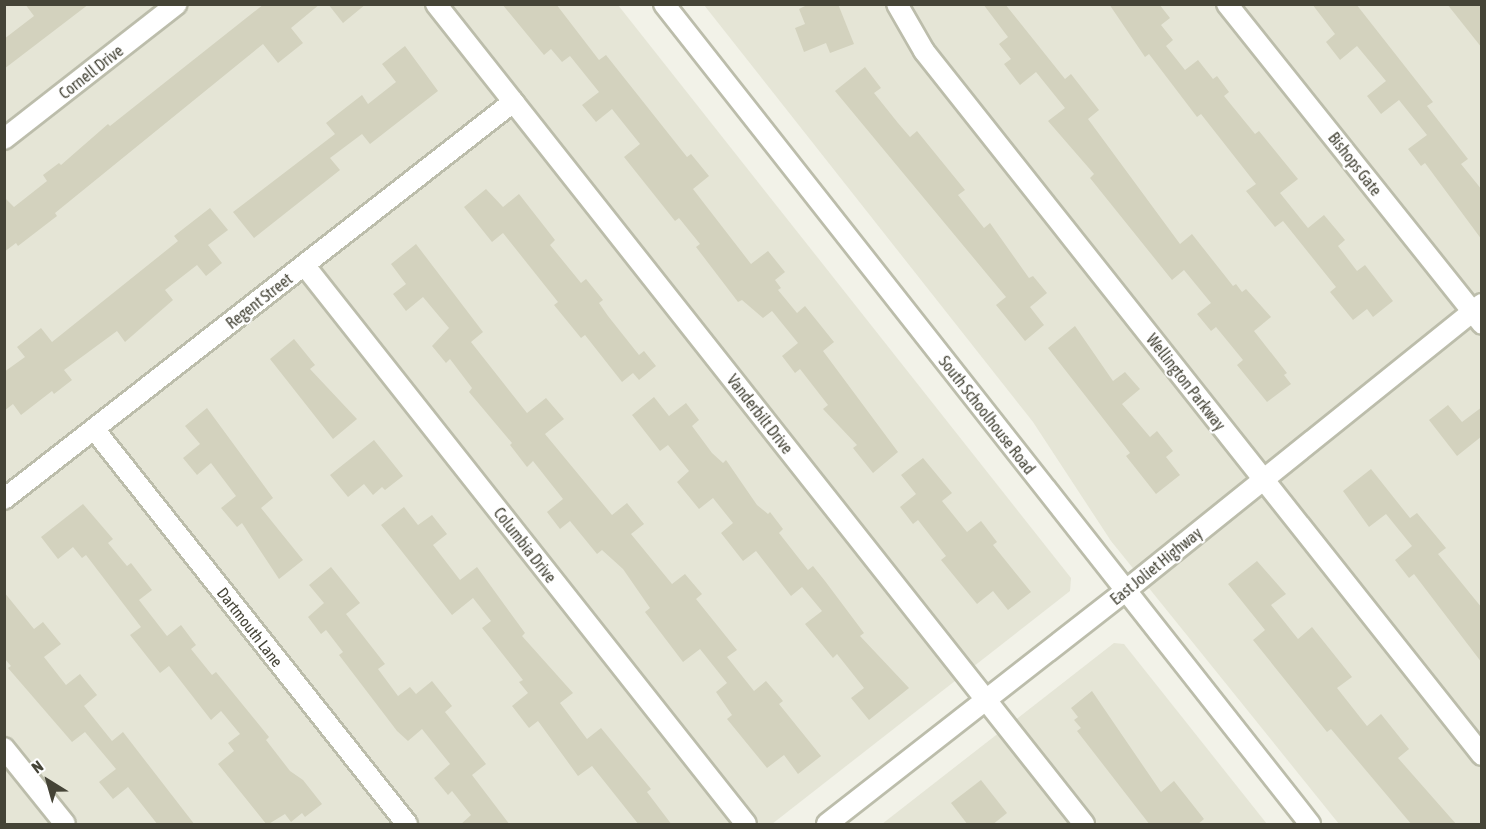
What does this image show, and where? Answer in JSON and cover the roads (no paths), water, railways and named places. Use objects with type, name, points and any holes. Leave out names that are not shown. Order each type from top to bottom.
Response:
[{"type":"street","name":"Cornell Drive","points":[[4,139],[177,4]]},
{"type":"street","name":"Vanderbilt Drive","points":[[436,4],[1084,825]]},
{"type":"street","name":"South Schoolhouse Road","points":[[664,4],[1310,825]]},
{"type":"street","name":"Wellington Parkway","points":[[897,4],[924,51],[1482,755]]},
{"type":"street","name":"Bishops Gate","points":[[1227,4],[1478,314]]},
{"type":"street","name":"Regent Street","points":[[4,499],[513,102]]},
{"type":"street","name":"Columbia Drive","points":[[304,266],[746,825]]},
{"type":"street","name":"East Joliet Highway","points":[[827,825],[1263,480],[1478,314]]},
{"type":"street","name":"Dartmouth Lane","points":[[94,429],[407,825]]},
{"type":"street","points":[[4,748],[65,825]]}]
